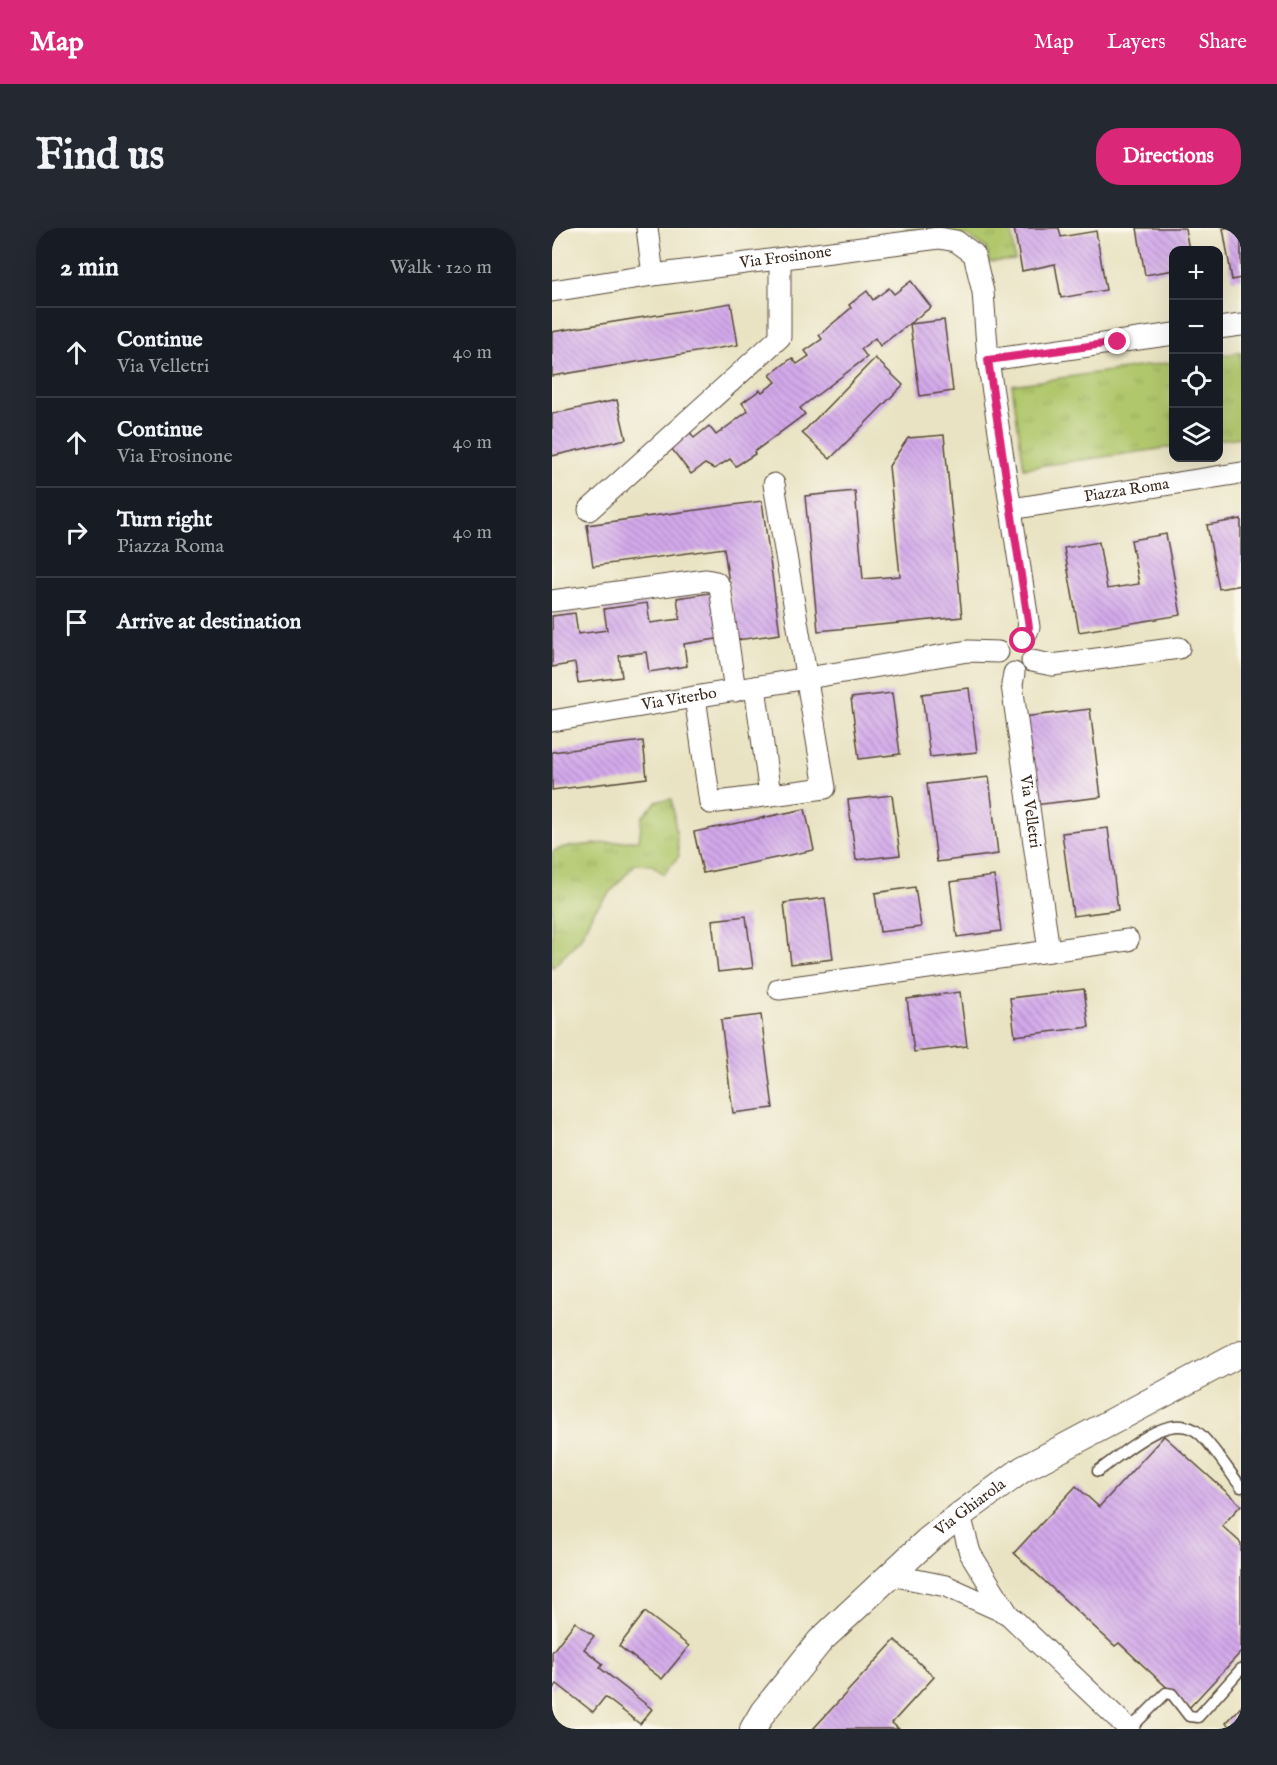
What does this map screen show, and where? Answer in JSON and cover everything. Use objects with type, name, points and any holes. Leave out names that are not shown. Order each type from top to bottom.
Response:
[{"type":"street","points":[[647,228],[653,276]]},
{"type":"street","name":"Via Frosinone","points":[[552,291],[780,259],[879,237],[939,238],[956,242],[974,254],[980,271],[988,360],[1011,509]]},
{"type":"street","points":[[589,510],[780,337],[780,259]]},
{"type":"street","points":[[1223,327],[1241,325]]},
{"type":"street","points":[[988,360],[1169,335]]},
{"type":"street","name":"Piazza Roma","points":[[1011,509],[1241,472]]},
{"type":"street","points":[[695,697],[710,803],[825,788],[774,484]]},
{"type":"street","points":[[998,652],[998,658],[1006,671],[1014,673],[1025,670],[1032,661],[1031,650],[1023,641],[1029,627],[1011,509]]},
{"type":"street","points":[[552,600],[706,580],[716,582],[720,587],[770,795]]},
{"type":"street","name":"Via Viterbo","points":[[552,721],[968,651],[998,652],[1007,641],[1013,639],[1023,641]]},
{"type":"street","points":[[1032,661],[1052,665],[1179,648]]},
{"type":"street","name":"Via Velletri","points":[[1014,673],[1012,685],[1049,951]]},
{"type":"street","points":[[779,989],[1128,940]]},
{"type":"street","name":"Via Ghiarola","points":[[753,1729],[763,1712],[820,1641],[928,1540],[960,1515],[1023,1469],[1241,1353]]},
{"type":"street","points":[[960,1515],[970,1553],[1008,1614],[1129,1729]]},
{"type":"street","points":[[891,1575],[946,1586],[1008,1614]]},
{"type":"lane","points":[[1098,1471],[1159,1429],[1179,1425],[1200,1434],[1241,1487]]},
{"type":"lane","points":[[1129,1729],[1166,1693],[1172,1694],[1189,1716],[1198,1717],[1241,1669]]},
{"type":"green space","points":[[905,228],[1011,228],[1015,260],[989,262],[986,248],[967,235],[912,235]]},
{"type":"green space","points":[[1241,352],[1241,437],[1223,439],[1223,408],[1223,355]]},
{"type":"green space","points":[[1169,363],[1169,448],[1024,468],[1012,385]]},
{"type":"green space","points":[[672,799],[679,856],[664,874],[652,865],[635,864],[593,912],[580,939],[552,968],[552,852],[564,847],[639,840],[642,817],[657,801]]},
{"type":"building","points":[[1014,228],[1059,228],[1061,237],[1096,231],[1106,290],[1061,298],[1055,264],[1022,271]]},
{"type":"building","points":[[1137,228],[1185,228],[1188,246],[1169,246],[1169,271],[1145,275]]},
{"type":"building","points":[[1223,228],[1241,228],[1241,278],[1232,280]]},
{"type":"building","points":[[911,281],[931,307],[880,346],[875,338],[861,349],[867,357],[800,408],[805,414],[754,452],[755,454],[736,466],[730,459],[714,469],[705,464],[691,474],[668,444],[688,429],[694,438],[709,426],[716,435],[748,411],[742,403],[776,382],[770,375],[792,358],[797,364],[809,356],[805,351],[822,339],[819,335],[851,308],[849,305],[867,291],[873,300],[889,288],[894,294]]},
{"type":"building","points":[[731,303],[738,345],[552,376],[552,332]]},
{"type":"building","points":[[944,320],[953,391],[920,396],[910,324]]},
{"type":"building","points":[[875,358],[903,385],[830,459],[802,433]]},
{"type":"building","points":[[617,400],[626,439],[552,456],[552,414]]},
{"type":"building","points":[[944,435],[962,617],[818,631],[805,496],[855,491],[863,579],[900,576],[889,466],[908,438]]},
{"type":"building","points":[[762,501],[780,634],[737,640],[724,548],[593,566],[587,525]]},
{"type":"building","points":[[1241,519],[1241,585],[1219,589],[1207,525]]},
{"type":"building","points":[[1166,534],[1181,615],[1079,632],[1064,548],[1099,542],[1107,589],[1139,584],[1131,540]]},
{"type":"building","points":[[716,592],[723,638],[684,644],[687,666],[649,672],[646,652],[619,656],[622,677],[578,683],[575,663],[552,667],[552,616],[575,613],[578,634],[607,630],[604,609],[647,603],[650,623],[680,619],[677,598]]},
{"type":"building","points":[[969,688],[977,752],[930,757],[922,694]]},
{"type":"building","points":[[892,693],[900,754],[859,759],[851,698]]},
{"type":"building","points":[[1090,709],[1101,797],[1034,805],[1023,717]]},
{"type":"building","points":[[643,741],[647,778],[552,790],[552,752]]},
{"type":"building","points":[[989,777],[998,854],[937,862],[927,784]]},
{"type":"building","points":[[892,795],[900,855],[856,860],[848,800]]},
{"type":"building","points":[[805,809],[814,850],[703,873],[694,832]]},
{"type":"building","points":[[1108,828],[1118,910],[1073,916],[1062,833]]},
{"type":"building","points":[[994,876],[1001,931],[957,937],[950,882]]},
{"type":"building","points":[[915,887],[921,927],[880,932],[875,893]]},
{"type":"building","points":[[825,898],[833,959],[791,964],[784,903]]},
{"type":"building","points":[[746,916],[753,968],[718,972],[712,920]]},
{"type":"building","points":[[1084,989],[1089,1027],[1015,1036],[1010,998]]},
{"type":"building","points":[[960,992],[967,1046],[914,1052],[907,999]]},
{"type":"building","points":[[761,1015],[773,1108],[733,1113],[721,1020]]},
{"type":"building","points":[[1164,1436],[1241,1505],[1222,1526],[1241,1543],[1241,1652],[1189,1708],[1119,1643],[1115,1646],[1014,1553],[1076,1486],[1099,1507]]},
{"type":"building","points":[[645,1612],[689,1646],[662,1679],[619,1646]]},
{"type":"building","points":[[575,1622],[594,1636],[584,1649],[603,1664],[600,1668],[652,1709],[640,1724],[605,1697],[593,1712],[557,1684],[552,1690],[552,1652]]},
{"type":"building","points":[[895,1640],[934,1677],[892,1723],[899,1729],[813,1729]]},
{"type":"building","points":[[1241,1707],[1241,1729],[1232,1729],[1226,1723]]},
{"type":"route","points":[[1023,641],[1029,627],[988,360],[1118,342]]}]
